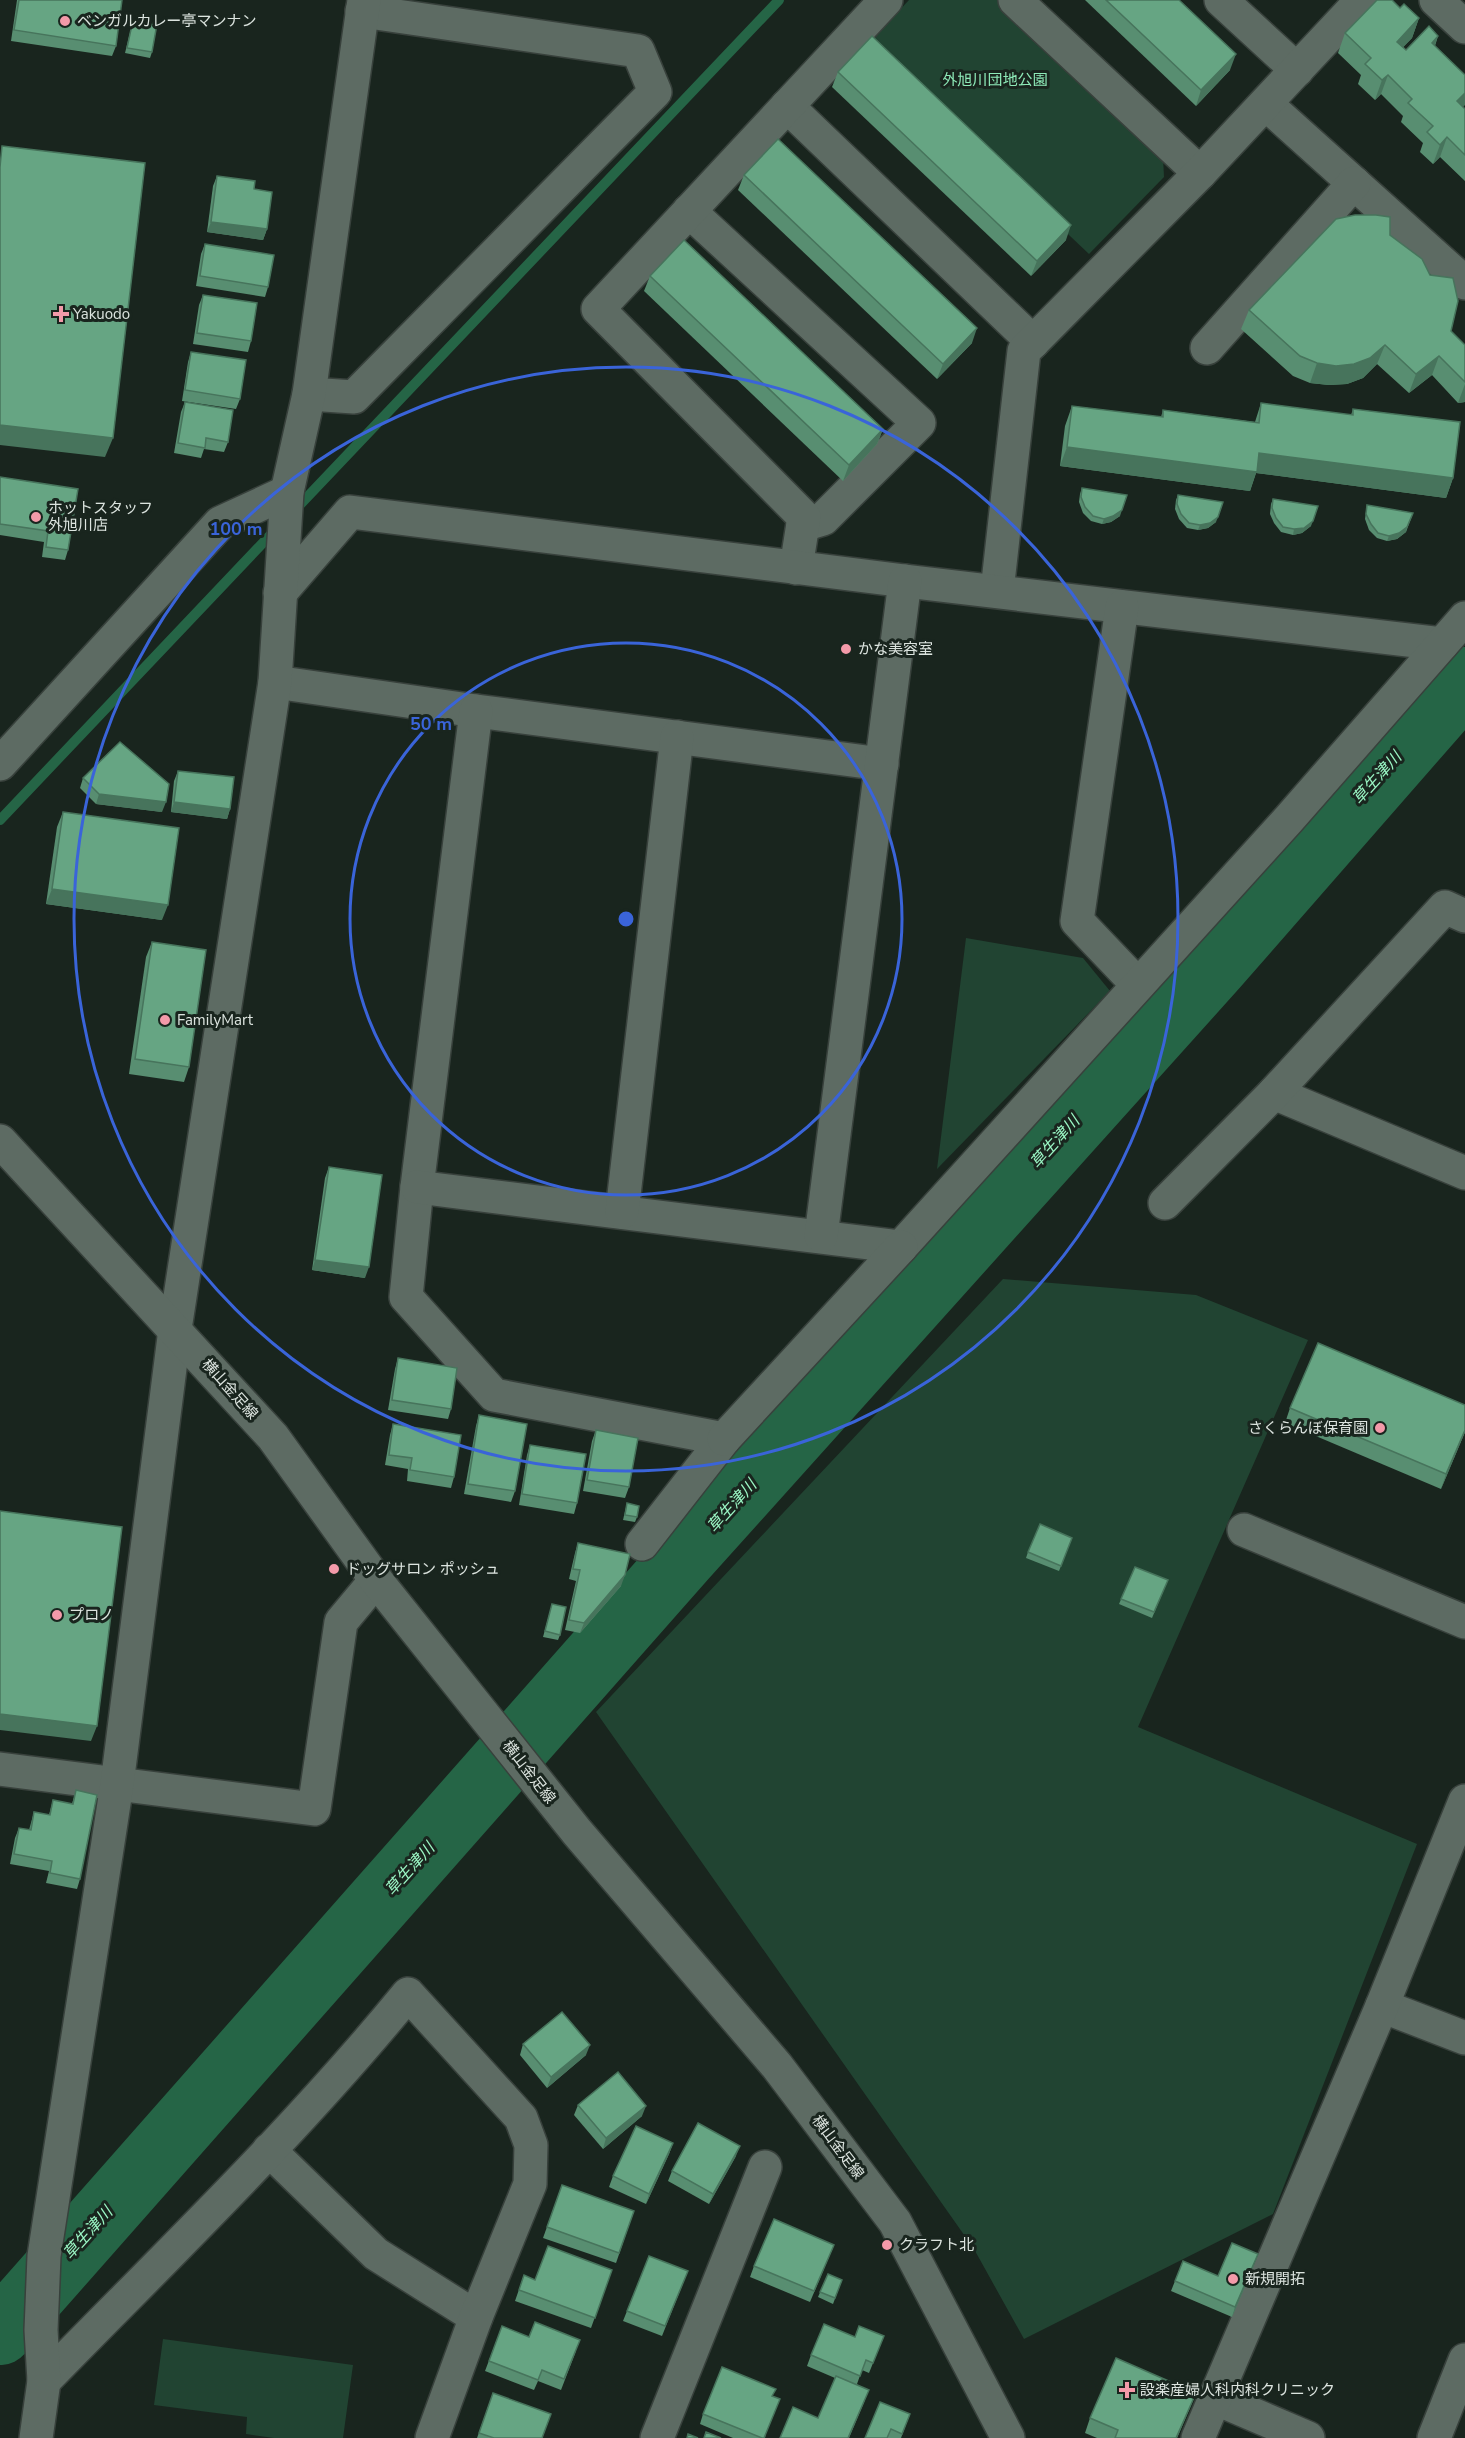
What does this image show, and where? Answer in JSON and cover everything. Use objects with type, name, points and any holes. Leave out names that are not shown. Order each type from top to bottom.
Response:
[{"type":"street","points":[[796,568],[804,517],[598,309],[886,0]]},
{"type":"street","points":[[1015,0],[1200,173]]},
{"type":"street","points":[[1221,0],[1297,70]]},
{"type":"street","points":[[997,591],[1024,351],[1200,173],[1362,0]]},
{"type":"street","points":[[1436,0],[1465,27]]},
{"type":"street","points":[[36,2438],[44,2381],[41,2330],[44,2256],[117,1784],[175,1329],[275,682],[287,494],[309,394],[363,5],[638,51],[656,92],[354,397],[309,394]]},
{"type":"street","points":[[1266,104],[1465,283]]},
{"type":"street","points":[[787,106],[1033,342]]},
{"type":"street","points":[[1207,348],[1354,183]]},
{"type":"street","points":[[689,211],[919,423],[823,519],[803,525]]},
{"type":"street","points":[[0,764],[220,523],[287,494]]},
{"type":"street","points":[[280,592],[350,512],[796,568],[1442,644]]},
{"type":"street","points":[[821,1236],[905,581]]},
{"type":"street","points":[[1122,606],[1077,921],[1138,985]]},
{"type":"street","points":[[642,1544],[724,1439],[902,1247],[1289,819],[1465,618]]},
{"type":"street","points":[[275,682],[476,711],[882,764]]},
{"type":"street","points":[[476,711],[417,1187],[406,1297],[494,1395],[724,1439]]},
{"type":"street","points":[[622,1212],[677,737]]},
{"type":"street","points":[[1165,1203],[1274,1093],[1445,907],[1465,916]]},
{"type":"street","points":[[1274,1093],[1465,1173]]},
{"type":"street","name":"横山金足線","points":[[0,1141],[273,1437],[376,1580],[577,1832],[777,2066],[895,2222],[1008,2438]]},
{"type":"street","points":[[417,1187],[902,1247]]},
{"type":"street","points":[[1244,1530],[1465,1622]]},
{"type":"street","points":[[0,1769],[314,1809],[341,1622],[376,1580]]},
{"type":"street","points":[[1198,2438],[1382,2006],[1465,1801]]},
{"type":"street","points":[[44,2381],[269,2150],[363,2050],[408,1994],[521,2118],[531,2145],[530,2184],[476,2318],[432,2438]]},
{"type":"street","points":[[1382,2006],[1465,2038]]},
{"type":"street","points":[[269,2150],[376,2253],[476,2318]]},
{"type":"street","points":[[657,2438],[765,2168]]},
{"type":"street","points":[[1434,2438],[1465,2360]]},
{"type":"street","points":[[1215,2398],[1308,2438]]},
{"type":"green space","name":"外旭川団地公園","points":[[909,0],[999,0],[1163,157],[1164,177],[1089,254],[868,44]]},
{"type":"green space","points":[[966,938],[1083,958],[1110,991],[937,1169]]},
{"type":"green space","points":[[1003,1279],[1196,1295],[1308,1340],[1138,1727],[1417,1844],[1273,2214],[1024,2339],[974,2249],[596,1712]]},
{"type":"green space","points":[[163,2339],[353,2365],[343,2438],[274,2438],[246,2434],[247,2417],[154,2405]]},
{"type":"building","name":"ベンガルカレー亭マンナン","points":[[19,0],[122,0],[116,46],[14,30]]},
{"type":"building","points":[[1106,0],[1179,0],[1236,54],[1201,90]]},
{"type":"building","points":[[1377,0],[1392,0],[1400,8],[1404,4],[1419,18],[1397,42],[1406,50],[1429,26],[1438,36],[1432,43],[1465,75],[1465,93],[1457,101],[1465,109],[1465,155],[1447,137],[1440,145],[1427,132],[1433,126],[1408,103],[1412,99],[1388,75],[1382,80],[1365,64],[1371,58],[1345,33]]},
{"type":"building","points":[[133,20],[157,24],[152,52],[127,48]]},
{"type":"building","points":[[872,36],[1071,225],[1037,261],[838,72]]},
{"type":"building","points":[[778,139],[977,328],[943,364],[744,175]]},
{"type":"building","name":"Yakuodo","points":[[2,146],[145,163],[113,438],[0,425],[0,167]]},
{"type":"building","points":[[217,176],[255,181],[254,189],[272,192],[267,229],[211,222]]},
{"type":"building","points":[[1355,215],[1390,217],[1390,235],[1422,259],[1430,275],[1453,278],[1458,301],[1451,331],[1465,345],[1465,382],[1439,356],[1416,374],[1385,345],[1370,358],[1354,364],[1336,366],[1317,363],[1300,356],[1249,310],[1336,219]]},
{"type":"building","points":[[684,240],[883,429],[849,465],[650,276]]},
{"type":"building","points":[[205,244],[274,255],[268,287],[200,276]]},
{"type":"building","points":[[203,295],[257,303],[251,341],[197,333]]},
{"type":"building","points":[[191,352],[246,360],[240,399],[185,390]]},
{"type":"building","points":[[185,402],[233,410],[228,442],[206,438],[205,448],[178,443]]},
{"type":"building","points":[[1261,403],[1353,415],[1353,409],[1460,422],[1453,478],[1259,453],[1257,472],[1067,447],[1072,406],[1163,417],[1163,410],[1259,423]]},
{"type":"building","name":"ホットスタッフ 外旭川店","points":[[0,477],[78,489],[68,550],[46,547],[48,531],[0,524]]},
{"type":"building","points":[[1082,488],[1127,495],[1122,510],[1104,519],[1093,516],[1085,507],[1081,497]]},
{"type":"building","points":[[1178,495],[1223,502],[1218,517],[1210,523],[1200,525],[1189,523],[1181,514],[1177,504]]},
{"type":"building","points":[[1273,499],[1318,506],[1313,521],[1304,528],[1283,527],[1272,508]]},
{"type":"building","points":[[1367,505],[1413,513],[1407,527],[1389,536],[1378,533],[1371,524],[1366,514]]},
{"type":"building","points":[[120,742],[169,784],[166,802],[99,794],[83,778]]},
{"type":"building","points":[[178,771],[234,777],[230,809],[174,802]]},
{"type":"building","points":[[63,812],[179,828],[168,905],[52,889]]},
{"type":"building","name":"FamilyMart","points":[[152,942],[206,950],[189,1067],[135,1059]]},
{"type":"building","points":[[329,1167],[382,1175],[369,1267],[315,1260]]},
{"type":"building","name":"さくらんぼ保育園","points":[[1318,1343],[1465,1405],[1465,1430],[1446,1474],[1290,1408]]},
{"type":"building","points":[[398,1358],[457,1368],[451,1409],[392,1400]]},
{"type":"building","points":[[479,1415],[527,1424],[515,1491],[468,1484]]},
{"type":"building","points":[[393,1424],[461,1435],[454,1477],[410,1470],[412,1458],[389,1455]]},
{"type":"building","points":[[596,1430],[638,1438],[629,1487],[587,1480]]},
{"type":"building","points":[[530,1445],[586,1454],[577,1503],[522,1494]]},
{"type":"building","points":[[627,1503],[639,1506],[637,1517],[625,1515]]},
{"type":"building","points":[[0,1511],[122,1527],[97,1726],[0,1714]]},
{"type":"building","points":[[1040,1524],[1072,1538],[1061,1566],[1028,1552]]},
{"type":"building","points":[[578,1543],[630,1554],[625,1575],[584,1623],[569,1620],[580,1570],[573,1569]]},
{"type":"building","points":[[1135,1567],[1168,1580],[1154,1612],[1121,1599]]},
{"type":"building","points":[[552,1604],[566,1607],[560,1635],[545,1631]]},
{"type":"building","points":[[76,1790],[97,1795],[80,1879],[50,1873],[52,1861],[14,1854],[19,1828],[31,1830],[34,1812],[50,1815],[53,1800],[73,1804]]},
{"type":"building","points":[[562,2012],[590,2045],[551,2077],[523,2044]]},
{"type":"building","points":[[618,2072],[646,2106],[606,2138],[578,2105]]},
{"type":"building","points":[[698,2123],[740,2146],[713,2194],[672,2171]]},
{"type":"building","points":[[636,2126],[673,2143],[649,2194],[613,2176]]},
{"type":"building","points":[[562,2185],[634,2211],[619,2253],[547,2227]]},
{"type":"building","points":[[774,2219],[834,2245],[814,2291],[754,2266]]},
{"type":"building","name":"新規開拓","points":[[1232,2243],[1258,2254],[1235,2307],[1175,2281],[1183,2261],[1218,2276]]},
{"type":"building","points":[[548,2246],[612,2270],[595,2318],[519,2290],[524,2275],[535,2280]]},
{"type":"building","points":[[649,2256],[688,2271],[665,2326],[627,2311]]},
{"type":"building","points":[[828,2274],[842,2280],[835,2298],[820,2292]]},
{"type":"building","points":[[535,2322],[580,2340],[564,2379],[542,2370],[538,2380],[489,2361],[502,2326],[529,2337]]},
{"type":"building","points":[[824,2324],[855,2337],[859,2326],[884,2336],[873,2363],[866,2360],[860,2376],[811,2355]]},
{"type":"building","name":"設楽産婦人科内科クリニック","points":[[1116,2358],[1196,2393],[1176,2438],[1115,2438],[1118,2430],[1090,2418]]},
{"type":"building","points":[[722,2367],[776,2389],[772,2396],[780,2399],[764,2438],[703,2414]]},
{"type":"building","points":[[836,2376],[869,2390],[848,2438],[780,2438],[793,2407],[818,2418]]},
{"type":"building","points":[[493,2393],[551,2414],[542,2438],[494,2438],[479,2433]]},
{"type":"building","points":[[880,2402],[910,2414],[902,2434],[891,2429],[887,2438],[865,2438]]},
{"type":"building","points":[[706,2432],[721,2438],[704,2438]]},
{"type":"waterway","points":[[294,511],[779,0]]},
{"type":"waterway","points":[[0,820],[277,528]]},
{"type":"waterway","name":"草生津川","points":[[0,2332],[683,1558],[1215,966],[1465,680]]},
{"type":"place","name":"ベンガルカレー亭マンナン","points":[[65,21]]},
{"type":"place","name":"Yakuodo","points":[[61,314]]},
{"type":"place","name":"ホットスタッフ 外旭川店","points":[[36,517]]},
{"type":"place","name":"かな美容室","points":[[846,649]]},
{"type":"place","name":"FamilyMart","points":[[165,1020]]},
{"type":"place","name":"さくらんぼ保育園","points":[[1380,1428]]},
{"type":"place","name":"ドッグサロン ポッシュ","points":[[334,1569]]},
{"type":"place","name":"プロノ","points":[[57,1615]]},
{"type":"place","name":"クラフト北","points":[[887,2245]]},
{"type":"place","name":"新規開拓","points":[[1233,2279]]},
{"type":"place","name":"設楽産婦人科内科クリニック","points":[[1127,2390]]}]
